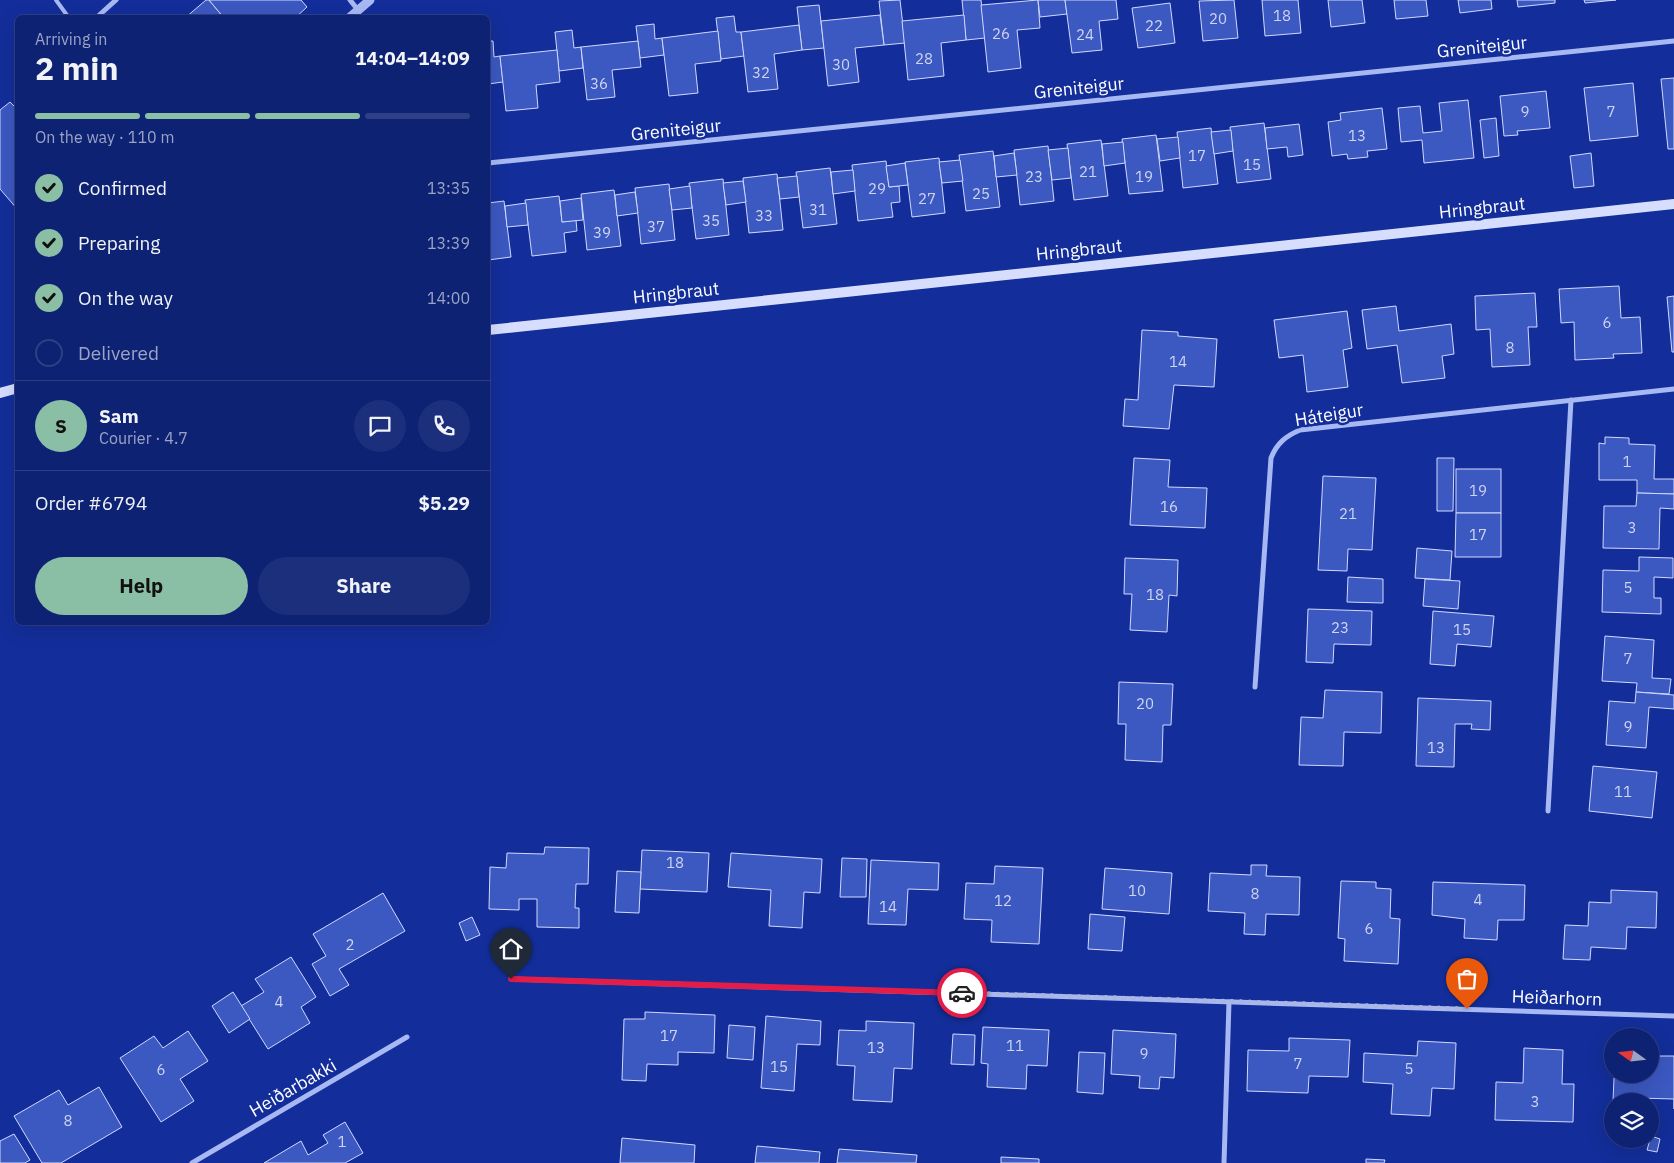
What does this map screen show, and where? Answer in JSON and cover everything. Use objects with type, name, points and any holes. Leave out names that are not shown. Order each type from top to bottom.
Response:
[{"type":"main road","name":"Hringbraut","points":[[490,330],[1674,204]]},
{"type":"main road","points":[[0,393],[15,389]]},
{"type":"street","points":[[99,15],[116,0]]},
{"type":"street","points":[[350,0],[358,10]]},
{"type":"street","points":[[352,15],[370,0]]},
{"type":"street","name":"Greniteigur","points":[[490,163],[1674,41]]},
{"type":"street","name":"Háteigur","points":[[1256,688],[1270,468],[1275,449],[1281,441],[1300,430],[1674,389]]},
{"type":"street","points":[[1548,811],[1572,400]]},
{"type":"street","name":"Heiðarhorn","points":[[511,979],[1674,1016]]},
{"type":"street","points":[[1224,1163],[1229,1002]]},
{"type":"street","name":"Heiðarbakki","points":[[192,1163],[407,1037]]},
{"type":"lane","points":[[56,0],[67,15]]},
{"type":"building","points":[[206,0],[209,0],[222,15],[188,15]]},
{"type":"building","points":[[209,0],[301,0],[307,7],[298,15],[222,15]]},
{"type":"building","points":[[900,0],[905,43],[884,45],[879,1]]},
{"type":"building","points":[[962,0],[981,0],[985,38],[966,40]]},
{"type":"building","points":[[1038,0],[1040,28],[1017,30],[1021,68],[988,72],[981,5]]},
{"type":"building","points":[[1038,0],[1065,0],[1067,14],[1040,17]]},
{"type":"building","points":[[1065,0],[1116,0],[1118,19],[1099,21],[1102,50],[1072,53]]},
{"type":"building","points":[[1234,0],[1238,38],[1203,41],[1199,1]]},
{"type":"building","points":[[1262,0],[1298,0],[1301,33],[1265,36]]},
{"type":"building","points":[[1328,0],[1362,0],[1365,23],[1331,27]]},
{"type":"building","points":[[1394,0],[1426,0],[1428,16],[1396,19]]},
{"type":"building","points":[[1458,0],[1491,0],[1492,9],[1460,13]]},
{"type":"building","points":[[1517,0],[1555,0],[1555,3],[1518,7]]},
{"type":"building","points":[[1584,0],[1616,0],[1585,3]]},
{"type":"building","points":[[1170,3],[1175,43],[1138,48],[1132,8]]},
{"type":"building","points":[[819,5],[824,48],[802,50],[797,7]]},
{"type":"building","points":[[880,15],[884,45],[855,48],[859,82],[828,86],[821,21]]},
{"type":"building","points":[[964,15],[966,40],[941,43],[944,76],[908,80],[902,21]]},
{"type":"building","points":[[734,16],[736,32],[741,32],[744,56],[721,59],[716,18]]},
{"type":"building","points":[[654,24],[655,39],[662,38],[664,55],[640,58],[636,26]]},
{"type":"building","points":[[799,25],[802,50],[774,54],[778,89],[748,92],[741,32]]},
{"type":"building","points":[[572,30],[574,48],[581,47],[583,68],[559,71],[555,32]]},
{"type":"building","points":[[718,31],[721,61],[695,64],[698,93],[669,96],[662,38]]},
{"type":"building","points":[[490,41],[493,41],[494,57],[500,56],[503,82],[490,84]]},
{"type":"building","points":[[638,41],[641,67],[612,70],[615,97],[587,100],[581,47]]},
{"type":"building","points":[[557,50],[560,82],[536,85],[538,108],[506,111],[500,56]]},
{"type":"building","points":[[1674,78],[1674,149],[1668,149],[1661,79]]},
{"type":"building","points":[[1633,83],[1638,136],[1590,141],[1584,88]]},
{"type":"building","points":[[1546,91],[1550,128],[1517,131],[1518,135],[1504,136],[1500,96]]},
{"type":"building","points":[[1468,100],[1474,158],[1424,163],[1422,140],[1401,142],[1398,108],[1420,106],[1423,133],[1442,131],[1439,103]]},
{"type":"building","points":[[10,102],[15,107],[15,206],[0,189],[0,110]]},
{"type":"building","points":[[1382,108],[1387,149],[1367,151],[1368,157],[1348,159],[1347,154],[1332,156],[1328,122],[1341,120],[1340,113]]},
{"type":"building","points":[[1496,118],[1499,156],[1484,158],[1480,120]]},
{"type":"building","points":[[1264,123],[1271,179],[1237,183],[1230,127]]},
{"type":"building","points":[[1299,124],[1303,155],[1288,157],[1287,147],[1267,149],[1265,128]]},
{"type":"building","points":[[1211,128],[1218,184],[1183,188],[1177,132]]},
{"type":"building","points":[[1231,130],[1233,151],[1214,154],[1211,132]]},
{"type":"building","points":[[1156,135],[1163,191],[1129,194],[1122,139]]},
{"type":"building","points":[[1178,137],[1180,158],[1160,161],[1157,139]]},
{"type":"building","points":[[1101,140],[1108,196],[1074,200],[1067,144]]},
{"type":"building","points":[[1123,142],[1125,163],[1104,166],[1102,144]]},
{"type":"building","points":[[1048,146],[1054,201],[1020,205],[1014,150]]},
{"type":"building","points":[[1068,148],[1071,178],[1052,180],[1048,150]]},
{"type":"building","points":[[993,151],[1000,207],[966,211],[959,155]]},
{"type":"building","points":[[1014,153],[1017,175],[996,177],[994,156]]},
{"type":"building","points":[[1591,153],[1594,186],[1574,188],[1570,156]]},
{"type":"building","points":[[939,158],[945,213],[912,217],[905,162]]},
{"type":"building","points":[[960,160],[963,181],[942,183],[939,162]]},
{"type":"building","points":[[886,161],[889,187],[899,186],[900,202],[891,203],[893,217],[858,221],[852,165]]},
{"type":"building","points":[[905,163],[908,185],[889,187],[886,166]]},
{"type":"building","points":[[830,168],[837,224],[803,228],[796,172]]},
{"type":"building","points":[[853,170],[855,191],[833,194],[831,172]]},
{"type":"building","points":[[777,174],[783,230],[749,233],[743,178]]},
{"type":"building","points":[[797,176],[799,197],[780,199],[777,178]]},
{"type":"building","points":[[723,179],[729,235],[696,239],[689,183]]},
{"type":"building","points":[[743,181],[746,202],[726,205],[723,183]]},
{"type":"building","points":[[669,184],[675,240],[641,244],[635,188]]},
{"type":"building","points":[[690,186],[692,208],[672,210],[669,189]]},
{"type":"building","points":[[614,190],[621,246],[587,250],[581,194]]},
{"type":"building","points":[[635,192],[638,213],[617,216],[615,195]]},
{"type":"building","points":[[559,196],[562,222],[576,220],[577,231],[564,233],[566,252],[532,256],[525,200]]},
{"type":"building","points":[[581,198],[583,220],[562,222],[560,201]]},
{"type":"building","points":[[504,201],[511,257],[490,260],[490,203]]},
{"type":"building","points":[[526,203],[528,225],[507,227],[505,206]]},
{"type":"building","points":[[1619,286],[1621,318],[1640,317],[1642,353],[1613,354],[1614,358],[1575,360],[1574,322],[1561,323],[1559,289]]},
{"type":"building","points":[[1535,293],[1537,327],[1528,327],[1530,365],[1492,367],[1490,329],[1476,330],[1475,296]]},
{"type":"building","points":[[1674,296],[1674,352],[1672,352],[1667,297]]},
{"type":"building","points":[[1396,306],[1399,331],[1451,324],[1454,354],[1442,356],[1445,378],[1402,383],[1397,345],[1367,349],[1362,310]]},
{"type":"building","points":[[1347,311],[1352,348],[1343,350],[1348,387],[1307,392],[1303,355],[1279,358],[1274,320]]},
{"type":"building","points":[[1142,330],[1178,332],[1178,336],[1217,339],[1214,387],[1174,385],[1169,429],[1123,426],[1125,399],[1138,400]]},
{"type":"building","points":[[1605,437],[1629,438],[1629,444],[1655,445],[1654,479],[1674,479],[1674,494],[1637,493],[1637,480],[1599,480],[1599,443],[1605,444]]},
{"type":"building","points":[[1134,458],[1170,460],[1168,487],[1207,488],[1205,528],[1130,525]]},
{"type":"building","points":[[1437,458],[1454,458],[1453,511],[1437,511]]},
{"type":"building","points":[[1456,469],[1501,469],[1501,513],[1456,513]]},
{"type":"building","points":[[1323,476],[1376,478],[1372,550],[1348,549],[1347,571],[1318,570]]},
{"type":"building","points":[[1637,493],[1674,494],[1674,509],[1660,508],[1659,549],[1603,548],[1604,506],[1636,506]]},
{"type":"building","points":[[1456,513],[1501,513],[1501,557],[1455,557]]},
{"type":"building","points":[[1417,548],[1452,551],[1450,580],[1415,578]]},
{"type":"building","points":[[1639,557],[1673,558],[1673,578],[1654,577],[1654,598],[1661,598],[1661,614],[1602,612],[1603,570],[1639,571]]},
{"type":"building","points":[[1125,558],[1178,560],[1177,596],[1169,595],[1167,632],[1130,630],[1132,594],[1124,594]]},
{"type":"building","points":[[1348,577],[1383,579],[1383,603],[1347,602]]},
{"type":"building","points":[[1425,579],[1460,581],[1458,609],[1423,606]]},
{"type":"building","points":[[1308,609],[1372,611],[1371,645],[1334,644],[1333,663],[1306,662]]},
{"type":"building","points":[[1433,611],[1494,616],[1491,647],[1457,644],[1455,666],[1430,664]]},
{"type":"building","points":[[1605,636],[1654,640],[1652,678],[1671,679],[1669,694],[1636,692],[1637,683],[1602,681]]},
{"type":"building","points":[[1119,682],[1173,684],[1171,725],[1163,725],[1162,762],[1125,760],[1126,724],[1118,724]]},
{"type":"building","points":[[1325,690],[1382,692],[1381,733],[1344,732],[1343,766],[1299,765],[1301,717],[1323,718]]},
{"type":"building","points":[[1636,692],[1674,695],[1674,709],[1649,707],[1646,748],[1606,745],[1609,701],[1635,703]]},
{"type":"building","points":[[1418,698],[1491,701],[1490,730],[1471,729],[1472,724],[1455,724],[1454,767],[1416,766]]},
{"type":"building","points":[[1593,766],[1657,772],[1652,818],[1589,811]]},
{"type":"building","points":[[545,847],[589,848],[588,884],[576,884],[575,908],[579,908],[579,928],[537,927],[537,899],[519,899],[519,910],[489,909],[490,867],[506,868],[507,853],[544,854]]},
{"type":"building","points":[[642,850],[709,853],[707,892],[640,889]]},
{"type":"building","points":[[731,853],[822,859],[820,893],[804,892],[802,928],[769,926],[771,890],[728,887]]},
{"type":"building","points":[[842,858],[867,859],[866,897],[840,897]]},
{"type":"building","points":[[871,860],[939,863],[938,890],[908,889],[906,925],[868,924]]},
{"type":"building","points":[[1251,865],[1267,865],[1266,876],[1300,877],[1299,915],[1266,914],[1265,935],[1244,934],[1245,913],[1208,911],[1210,873],[1251,875]]},
{"type":"building","points":[[995,866],[1043,868],[1039,944],[991,942],[992,920],[964,919],[966,883],[994,884]]},
{"type":"building","points":[[1105,868],[1172,873],[1169,914],[1102,909]]},
{"type":"building","points":[[617,871],[641,872],[639,913],[615,912]]},
{"type":"building","points":[[1341,881],[1376,882],[1376,888],[1391,889],[1390,918],[1400,919],[1398,964],[1344,961],[1345,939],[1338,938]]},
{"type":"building","points":[[1433,882],[1525,885],[1524,920],[1498,920],[1497,940],[1464,938],[1465,919],[1432,915]]},
{"type":"building","points":[[1611,890],[1657,892],[1656,928],[1627,927],[1626,949],[1591,947],[1590,960],[1563,959],[1565,925],[1588,926],[1589,902],[1611,903]]},
{"type":"building","points":[[383,893],[405,931],[339,969],[349,985],[330,996],[312,964],[326,956],[313,934]]},
{"type":"building","points":[[1090,914],[1125,917],[1122,951],[1088,949]]},
{"type":"building","points":[[472,917],[480,935],[466,941],[459,923]]},
{"type":"building","points":[[291,957],[316,997],[301,1007],[310,1023],[268,1049],[241,1006],[264,992],[255,979]]},
{"type":"building","points":[[233,992],[250,1019],[229,1033],[212,1006]]},
{"type":"building","points":[[645,1012],[715,1015],[714,1053],[678,1052],[678,1065],[647,1064],[646,1081],[622,1080],[624,1019],[645,1019]]},
{"type":"building","points":[[766,1016],[821,1021],[820,1045],[797,1044],[794,1091],[761,1088]]},
{"type":"building","points":[[866,1021],[914,1023],[912,1069],[894,1068],[892,1102],[853,1100],[855,1066],[837,1065],[839,1030],[866,1031]]},
{"type":"building","points":[[729,1025],[755,1027],[753,1060],[727,1058]]},
{"type":"building","points":[[983,1027],[1049,1030],[1047,1066],[1027,1065],[1026,1089],[987,1087],[988,1064],[981,1063]]},
{"type":"building","points":[[1113,1030],[1176,1034],[1174,1078],[1160,1077],[1159,1089],[1139,1088],[1140,1076],[1111,1074]]},
{"type":"building","points":[[188,1031],[208,1061],[180,1079],[194,1101],[161,1122],[120,1058],[154,1036],[163,1048]]},
{"type":"building","points":[[953,1034],[975,1035],[974,1065],[951,1064]]},
{"type":"building","points":[[1289,1038],[1350,1040],[1348,1077],[1309,1076],[1308,1093],[1247,1091],[1248,1050],[1289,1051]]},
{"type":"building","points":[[1418,1041],[1456,1043],[1454,1089],[1432,1088],[1430,1116],[1391,1114],[1393,1084],[1363,1082],[1364,1053],[1417,1056]]},
{"type":"building","points":[[1524,1048],[1563,1050],[1562,1084],[1574,1084],[1573,1122],[1495,1120],[1496,1082],[1523,1083]]},
{"type":"building","points":[[1079,1052],[1105,1053],[1103,1094],[1077,1092]]},
{"type":"building","points":[[1659,1056],[1674,1056],[1674,1099],[1659,1099],[1659,1093],[1613,1093],[1614,1083],[1659,1083]]},
{"type":"building","points":[[99,1087],[122,1127],[61,1163],[42,1163],[14,1116],[59,1090],[68,1105]]},
{"type":"building","points":[[345,1122],[363,1153],[345,1163],[264,1163],[301,1141],[308,1155],[328,1143],[323,1135]]},
{"type":"building","points":[[14,1134],[30,1160],[25,1163],[0,1163],[0,1141]]},
{"type":"building","points":[[622,1138],[695,1145],[694,1163],[620,1163]]},
{"type":"building","points":[[757,1146],[820,1152],[819,1163],[755,1163]]},
{"type":"building","points":[[1648,1148],[1658,1148],[1657,1152],[1647,1150]]},
{"type":"building","points":[[839,1149],[917,1155],[916,1163],[837,1163]]},
{"type":"building","points":[[1001,1157],[1039,1159],[1039,1163],[1001,1163]]},
{"type":"building","points":[[1366,1159],[1385,1160],[1384,1163],[1366,1163]]},
{"type":"way so far","points":[[962,993],[1467,1009]]},
{"type":"route","points":[[511,979],[962,993]]}]
